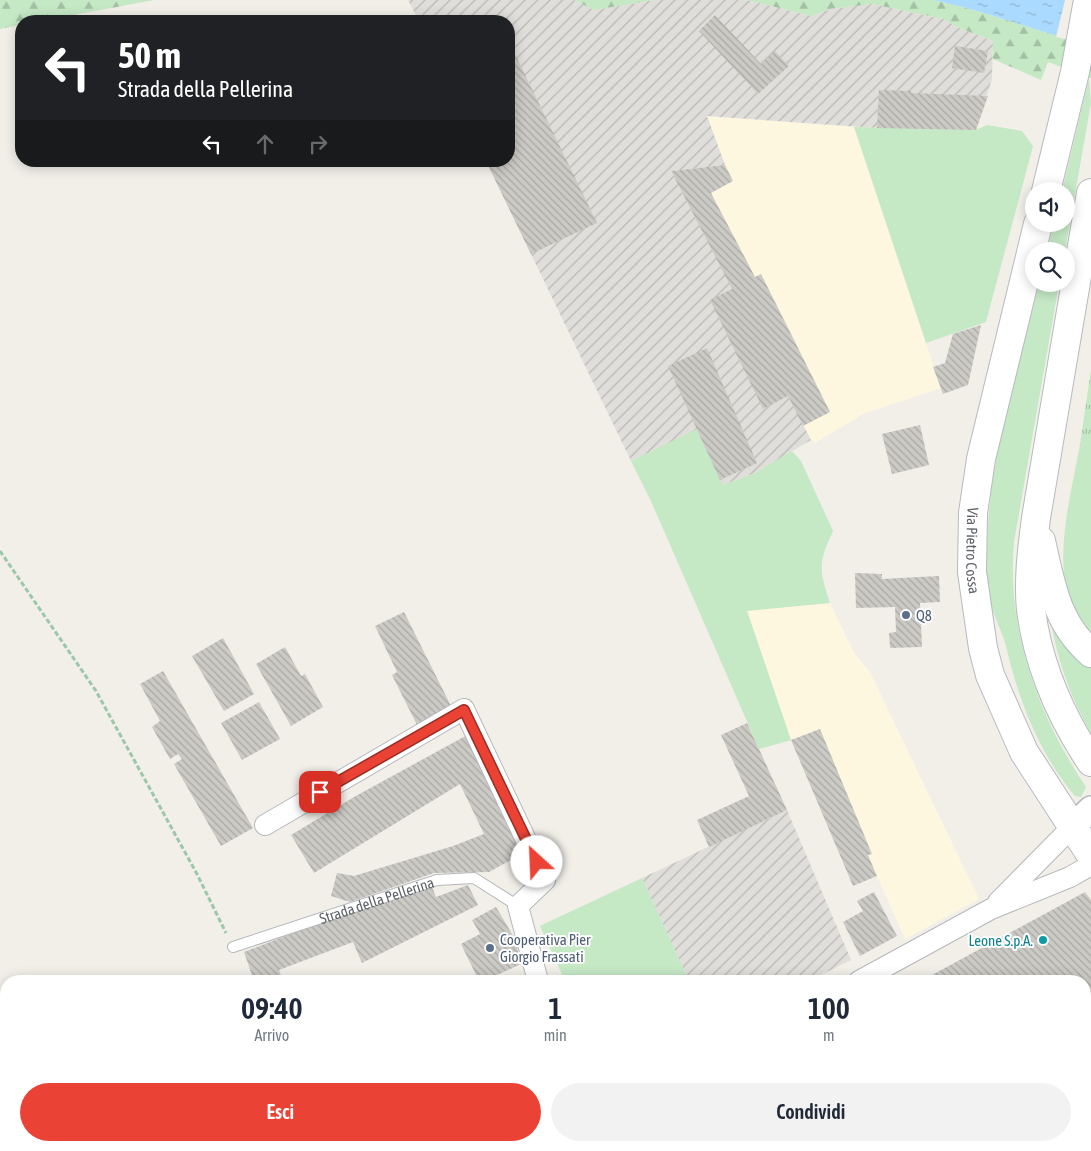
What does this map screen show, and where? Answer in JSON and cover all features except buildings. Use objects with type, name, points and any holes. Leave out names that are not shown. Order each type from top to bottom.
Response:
[{"type":"main road","points":[[1048,182],[1075,72],[1088,0]]},
{"type":"main road","points":[[1091,193],[1036,518],[1030,570],[1031,610],[1039,648],[1051,688],[1076,739],[1091,762]]},
{"type":"main road","name":"Via Pietro Cossa","points":[[1036,232],[981,459],[973,513],[972,572],[982,648],[990,675],[1024,752],[1081,818],[1091,855]]},
{"type":"main road","points":[[1036,518],[1057,608],[1076,640],[1091,653]]},
{"type":"street","points":[[265,824],[464,710],[545,880],[518,906],[536,975]]},
{"type":"street","points":[[991,909],[1081,818]]},
{"type":"street","points":[[870,975],[991,909],[1070,877],[1091,864]]},
{"type":"lane","name":"Strada della Pellerina","points":[[233,947],[437,880],[474,878],[518,906]]},
{"type":"path","points":[[0,551],[96,691],[197,874],[233,947]]},
{"type":"shaded area","points":[[408,0],[574,0],[594,10],[655,0],[747,0],[812,16],[830,9],[872,4],[944,19],[957,27],[993,41],[992,79],[976,130],[877,128],[707,116],[725,165],[671,171],[811,440],[755,473],[723,485],[697,430],[631,461],[489,167],[515,167],[515,15],[416,15]]},
{"type":"shaded area","points":[[707,116],[854,127],[941,388],[863,414],[815,443],[811,440],[671,171],[725,165]]},
{"type":"shaded area","points":[[830,603],[854,653],[870,672],[979,899],[905,939],[877,876],[853,886],[791,740],[747,610]]},
{"type":"shaded area","points":[[787,810],[851,960],[821,975],[686,975],[642,878]]},
{"type":"green space","points":[[0,0],[154,0],[74,15],[15,15],[15,26],[0,29]]},
{"type":"green space","points":[[574,0],[655,0],[594,10]]},
{"type":"green space","points":[[747,0],[933,0],[1091,45],[1091,78],[1048,62],[1041,80],[993,59],[993,41],[957,27],[944,19],[872,4],[830,9],[812,16]]},
{"type":"green space","points":[[1089,78],[1091,103],[1075,194],[1075,182],[1064,182]]},
{"type":"green space","points":[[987,125],[1022,131],[1033,146],[986,322],[926,343],[854,127],[976,130]]},
{"type":"green space","points":[[1052,232],[1068,232],[1067,242],[1049,242]]},
{"type":"green space","points":[[1037,292],[1058,292],[1014,542],[1013,575],[1015,607],[1029,670],[1053,731],[1086,787],[1081,797],[1075,796],[1062,780],[1032,726],[1017,686],[987,589],[988,523],[992,489],[997,454]]},
{"type":"green space","points":[[1091,370],[1091,443],[1080,444]]},
{"type":"green space","points":[[697,429],[723,485],[755,473],[792,451],[801,461],[833,531],[825,551],[822,567],[822,574],[830,603],[747,611],[791,740],[759,749],[651,501],[631,461]]},
{"type":"green space","points":[[1091,443],[1091,631],[1076,613],[1067,592],[1064,568],[1064,543],[1080,444]]},
{"type":"green space","points":[[1050,615],[1071,652],[1091,668],[1091,733],[1070,691],[1056,646]]},
{"type":"green space","points":[[642,878],[686,975],[562,975],[540,926]]},
{"type":"water","points":[[933,0],[1091,0],[1091,45],[973,10]]},
{"type":"pier","points":[[1065,0],[1091,0],[1091,45],[1056,37]]},
{"type":"place","name":"Q8","points":[[906,615]]},
{"type":"place","name":"Leone S.p.A.","points":[[1043,940]]},
{"type":"place","name":"Cooperativa Pier Giorgio Frassati","points":[[490,948]]},
{"type":"route","points":[[320,792],[464,710],[537,862]]}]
